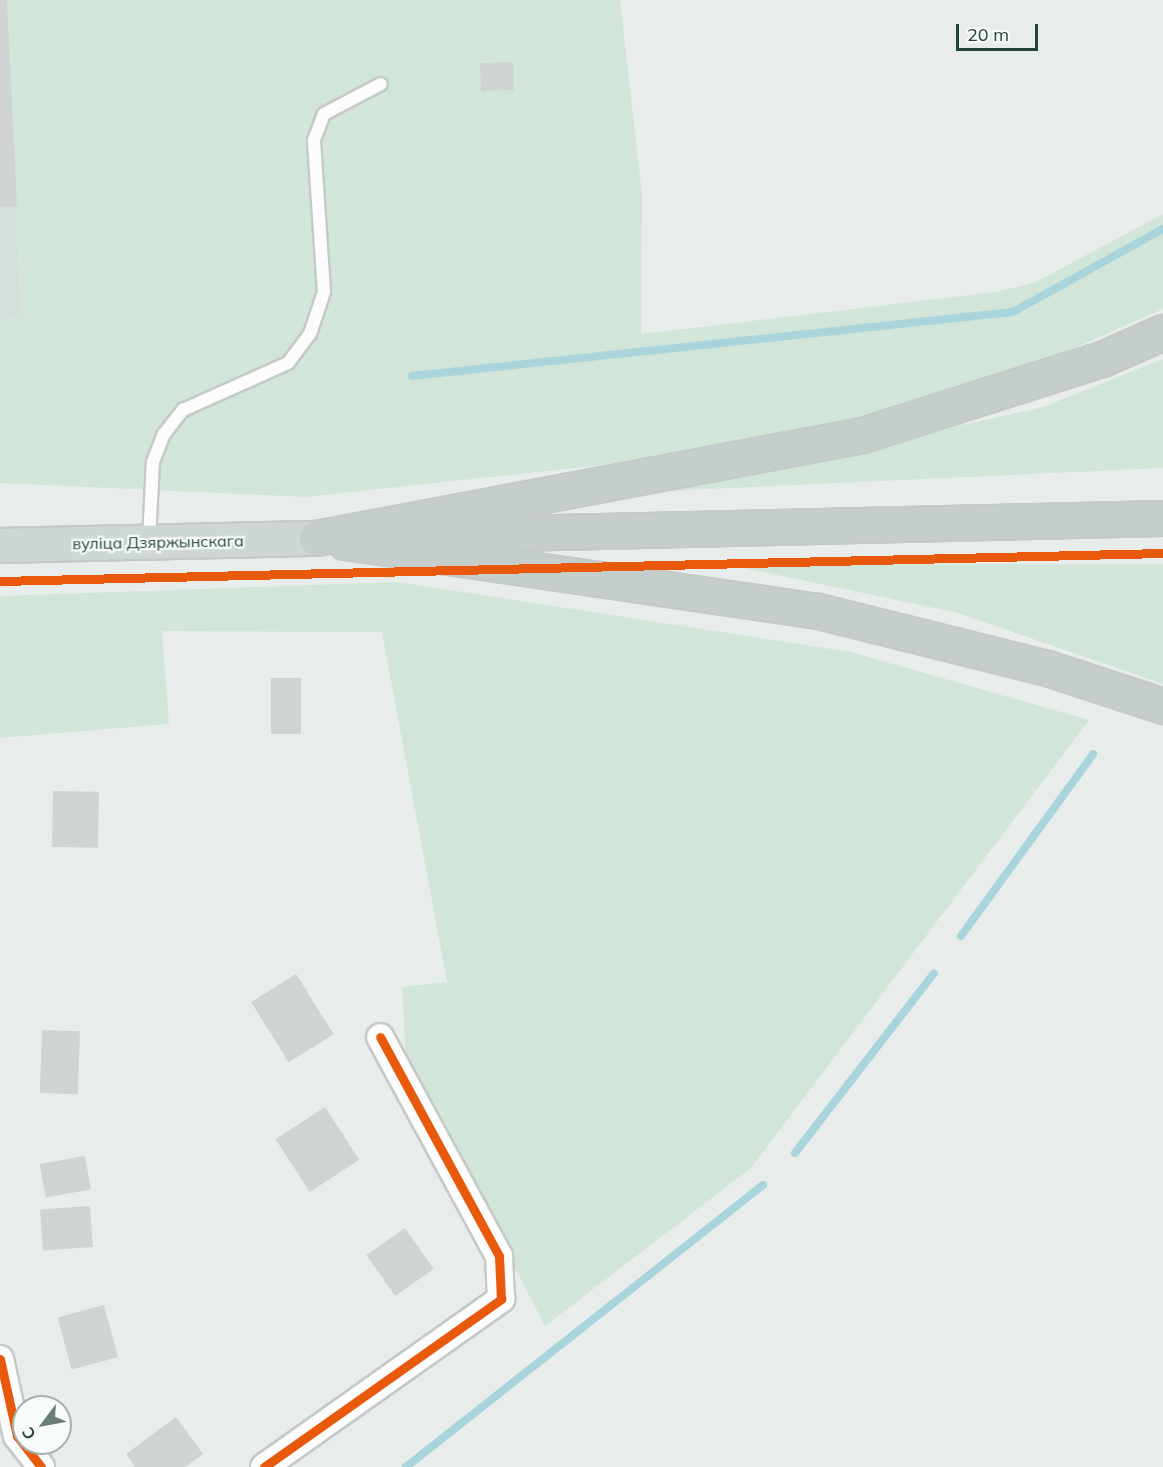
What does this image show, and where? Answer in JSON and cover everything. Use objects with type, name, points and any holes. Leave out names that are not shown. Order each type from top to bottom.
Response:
[{"type":"highway","points":[[316,538],[862,435],[1102,359],[1163,332]]},
{"type":"highway","points":[[316,538],[1163,518]]},
{"type":"highway","points":[[316,538],[818,611],[1047,668],[1163,706]]},
{"type":"main road","name":"вуліца Дзяржынскага","points":[[0,545],[316,538]]},
{"type":"street","points":[[264,1467],[501,1299],[499,1256],[380,1037]]},
{"type":"street","points":[[0,1359],[17,1436],[40,1467]]},
{"type":"lane","points":[[149,542],[153,462],[164,434],[183,410],[288,363],[310,334],[324,292],[314,140],[324,114],[381,84]]},
{"type":"shaded area","points":[[0,0],[7,0],[21,317],[0,320]]},
{"type":"green space","points":[[7,0],[620,0],[642,194],[641,334],[995,292],[1034,283],[1163,214],[1163,309],[1050,359],[844,421],[602,465],[306,497],[0,483],[0,320],[21,317]]},
{"type":"green space","points":[[1163,359],[1163,468],[667,491],[1043,407]]},
{"type":"green space","points":[[1163,564],[1163,684],[958,613],[730,565]]},
{"type":"green space","points":[[398,582],[851,652],[1089,720],[751,1168],[545,1326],[406,1058],[402,987],[447,982],[382,632],[162,631],[169,724],[0,738],[0,596]]},
{"type":"building","points":[[0,0],[7,0],[17,206],[0,207]]},
{"type":"building","points":[[513,62],[514,90],[481,91],[480,63]]},
{"type":"building","points":[[271,678],[301,678],[301,734],[271,734]]},
{"type":"building","points":[[53,791],[99,792],[98,848],[52,847]]},
{"type":"building","points":[[296,974],[334,1034],[289,1062],[251,1002]]},
{"type":"building","points":[[42,1030],[80,1031],[78,1094],[40,1093]]},
{"type":"building","points":[[325,1107],[359,1160],[310,1192],[276,1139]]},
{"type":"building","points":[[85,1156],[91,1189],[46,1197],[40,1164]]},
{"type":"building","points":[[90,1206],[93,1247],[43,1250],[40,1209]]},
{"type":"building","points":[[405,1228],[434,1269],[395,1296],[366,1255]]},
{"type":"building","points":[[104,1305],[118,1357],[72,1370],[58,1317]]},
{"type":"building","points":[[176,1417],[203,1454],[185,1467],[135,1467],[126,1454]]},
{"type":"waterway","points":[[412,376],[1013,312],[1163,229]]},
{"type":"waterway","points":[[961,936],[1093,754]]},
{"type":"waterway","points":[[795,1153],[934,973]]},
{"type":"waterway","points":[[406,1467],[763,1185]]},
{"type":"cycle path","points":[[0,581],[1163,553]]},
{"type":"cycle path","points":[[264,1467],[501,1299],[499,1256],[380,1037]]},
{"type":"cycle path","points":[[0,1359],[17,1436],[41,1467]]}]
